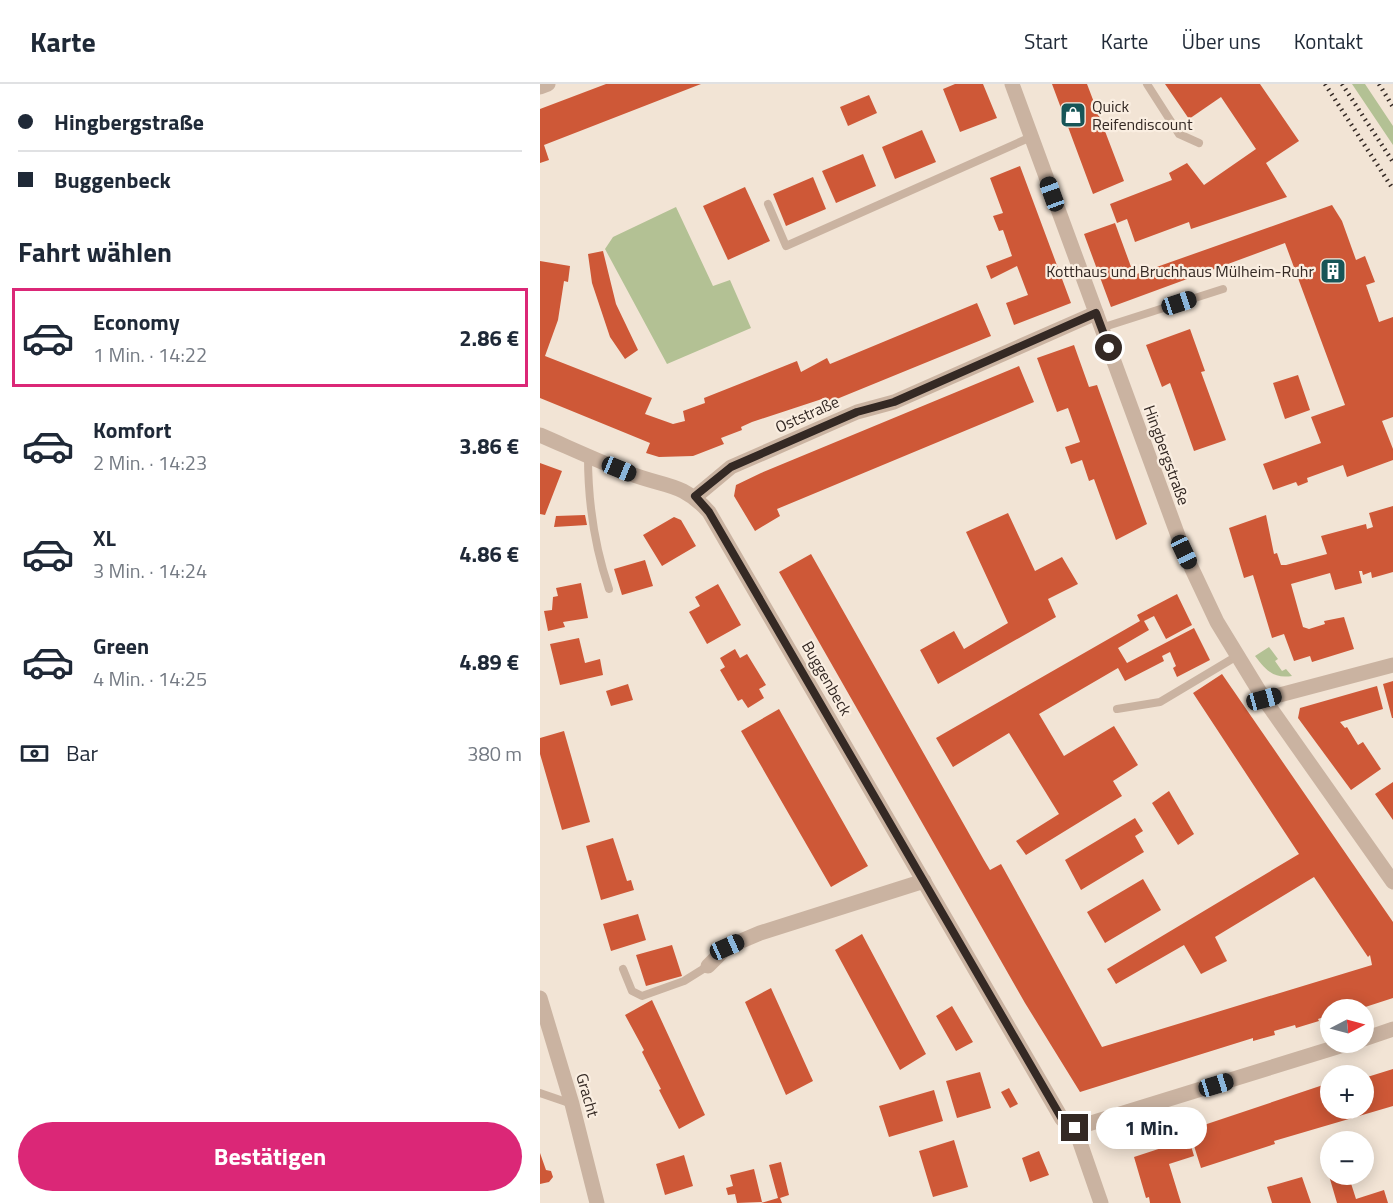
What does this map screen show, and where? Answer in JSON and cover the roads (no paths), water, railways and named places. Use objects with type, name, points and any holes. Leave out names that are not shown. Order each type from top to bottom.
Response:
[{"type":"street","points":[[540,87],[548,84]]},
{"type":"street","name":"Hingbergstraße","points":[[1012,84],[1184,552],[1217,622],[1264,699],[1393,882]]},
{"type":"street","name":"Oststraße","points":[[695,496],[731,467],[857,412],[894,402],[1098,320]]},
{"type":"street","points":[[540,435],[634,475],[681,488],[695,496]]},
{"type":"street","name":"Buggenbeck","points":[[695,496],[709,512],[1062,1119],[1075,1128],[1101,1203]]},
{"type":"street","points":[[1264,699],[1393,665]]},
{"type":"street","points":[[708,966],[727,947],[760,933],[924,881]]},
{"type":"street","name":"Gracht","points":[[540,998],[572,1104],[597,1203]]},
{"type":"street","points":[[1374,1036],[1393,1029]]},
{"type":"street","points":[[1075,1128],[1320,1052]]},
{"type":"lane","points":[[1147,84],[1179,134],[1199,143]]},
{"type":"lane","points":[[768,204],[786,246],[1031,137]]},
{"type":"lane","points":[[1098,320],[1223,289]]},
{"type":"lane","points":[[588,456],[588,492],[597,555],[609,589]]},
{"type":"lane","points":[[1117,709],[1160,702],[1237,656]]},
{"type":"lane","points":[[623,969],[632,991],[642,996],[684,981],[708,966]]},
{"type":"lane","points":[[540,1093],[572,1104]]},
{"type":"railway","points":[[1325,84],[1393,189]]},
{"type":"railway","points":[[1342,84],[1393,162]]},
{"type":"railway","points":[[1379,84],[1393,107]]},
{"type":"place","name":"Quick Reifendiscount","points":[[1073,115]]},
{"type":"place","name":"Kotthaus und Bruchhaus Mülheim-Ruhr","points":[[1333,271]]}]
